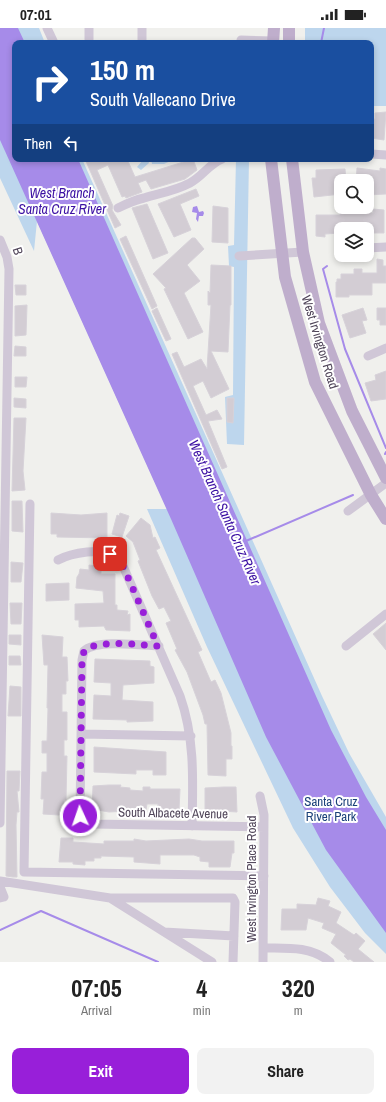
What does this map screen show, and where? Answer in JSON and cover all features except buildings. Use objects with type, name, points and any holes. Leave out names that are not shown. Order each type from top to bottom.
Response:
[{"type":"main road","points":[[273,40],[274,28]]},
{"type":"main road","points":[[289,28],[289,40]]},
{"type":"main road","name":"West Irvington Road","points":[[271,162],[281,253],[287,284],[315,382],[371,495],[386,519]]},
{"type":"main road","name":"West Irvington Road","points":[[292,162],[303,252],[319,323],[352,411],[386,478]]},
{"type":"street","points":[[47,28],[53,40]]},
{"type":"street","points":[[89,40],[90,28]]},
{"type":"street","points":[[142,28],[142,40]]},
{"type":"street","points":[[374,154],[386,154]]},
{"type":"street","points":[[118,208],[142,198],[166,193],[192,182],[210,165],[216,162]]},
{"type":"street","name":"B","points":[[0,240],[8,263],[4,297],[0,823]]},
{"type":"street","points":[[374,248],[386,247]]},
{"type":"street","points":[[239,256],[303,252]]},
{"type":"street","points":[[368,356],[386,348]]},
{"type":"street","points":[[348,511],[386,483]]},
{"type":"street","points":[[30,504],[24,872],[264,876]]},
{"type":"street","points":[[58,560],[81,552],[104,552],[117,554],[180,696],[191,736],[193,768],[192,826]]},
{"type":"street","points":[[346,646],[386,614]]},
{"type":"street","points":[[158,646],[101,644],[84,648],[82,660],[81,734],[191,736]]},
{"type":"street","name":"South Albacete Avenue","points":[[81,734],[79,810],[81,822],[93,824],[264,827]]},
{"type":"street","name":"West Irvington Place Road","points":[[260,796],[264,809],[264,962]]},
{"type":"street","points":[[0,881],[110,898],[233,898],[235,902],[233,962]]},
{"type":"street","points":[[0,887],[4,897],[0,898]]},
{"type":"street","points":[[110,898],[212,962]]},
{"type":"street","points":[[163,932],[234,936]]},
{"type":"street","points":[[264,948],[302,949],[320,955],[330,962]]},
{"type":"green space","name":"West Branch Santa Cruz River","points":[[0,28],[39,28],[44,40],[12,40],[12,162],[83,162],[322,696],[349,753],[386,817],[386,954],[365,933],[330,887],[293,828],[207,647],[147,509],[167,509],[37,221],[34,251],[0,178]]},
{"type":"green space","points":[[305,28],[386,28],[386,106],[374,106],[374,40],[305,40]]},
{"type":"green space","points":[[141,162],[149,162],[141,170],[137,167]]},
{"type":"green space","points":[[152,162],[168,162],[164,164],[152,164]]},
{"type":"green space","points":[[236,162],[249,162],[244,445],[227,444],[225,397],[233,395],[234,267],[229,266],[228,246],[234,245]]},
{"type":"water","name":"West Branch Santa Cruz River","points":[[0,28],[18,28],[24,40],[12,40],[12,162],[79,162],[331,730],[366,797],[386,830],[386,933],[326,850],[266,737],[171,519],[0,140]]},
{"type":"water","points":[[197,206],[199,212],[203,211],[204,213],[203,216],[199,216],[198,222],[196,219],[197,213],[192,212],[193,207]]},
{"type":"waterway","points":[[322,40],[324,28]]},
{"type":"waterway","points":[[327,266],[323,269],[345,349],[386,448]]},
{"type":"waterway","points":[[246,541],[353,495]]},
{"type":"waterway","points":[[0,930],[41,911],[158,962]]},
{"type":"route","points":[[80,816],[82,656],[84,651],[91,646],[101,644],[158,646],[120,560],[116,556],[110,554]]},
{"type":"park label","name":"Santa Cruz River Park","points":[[331,808]]}]
